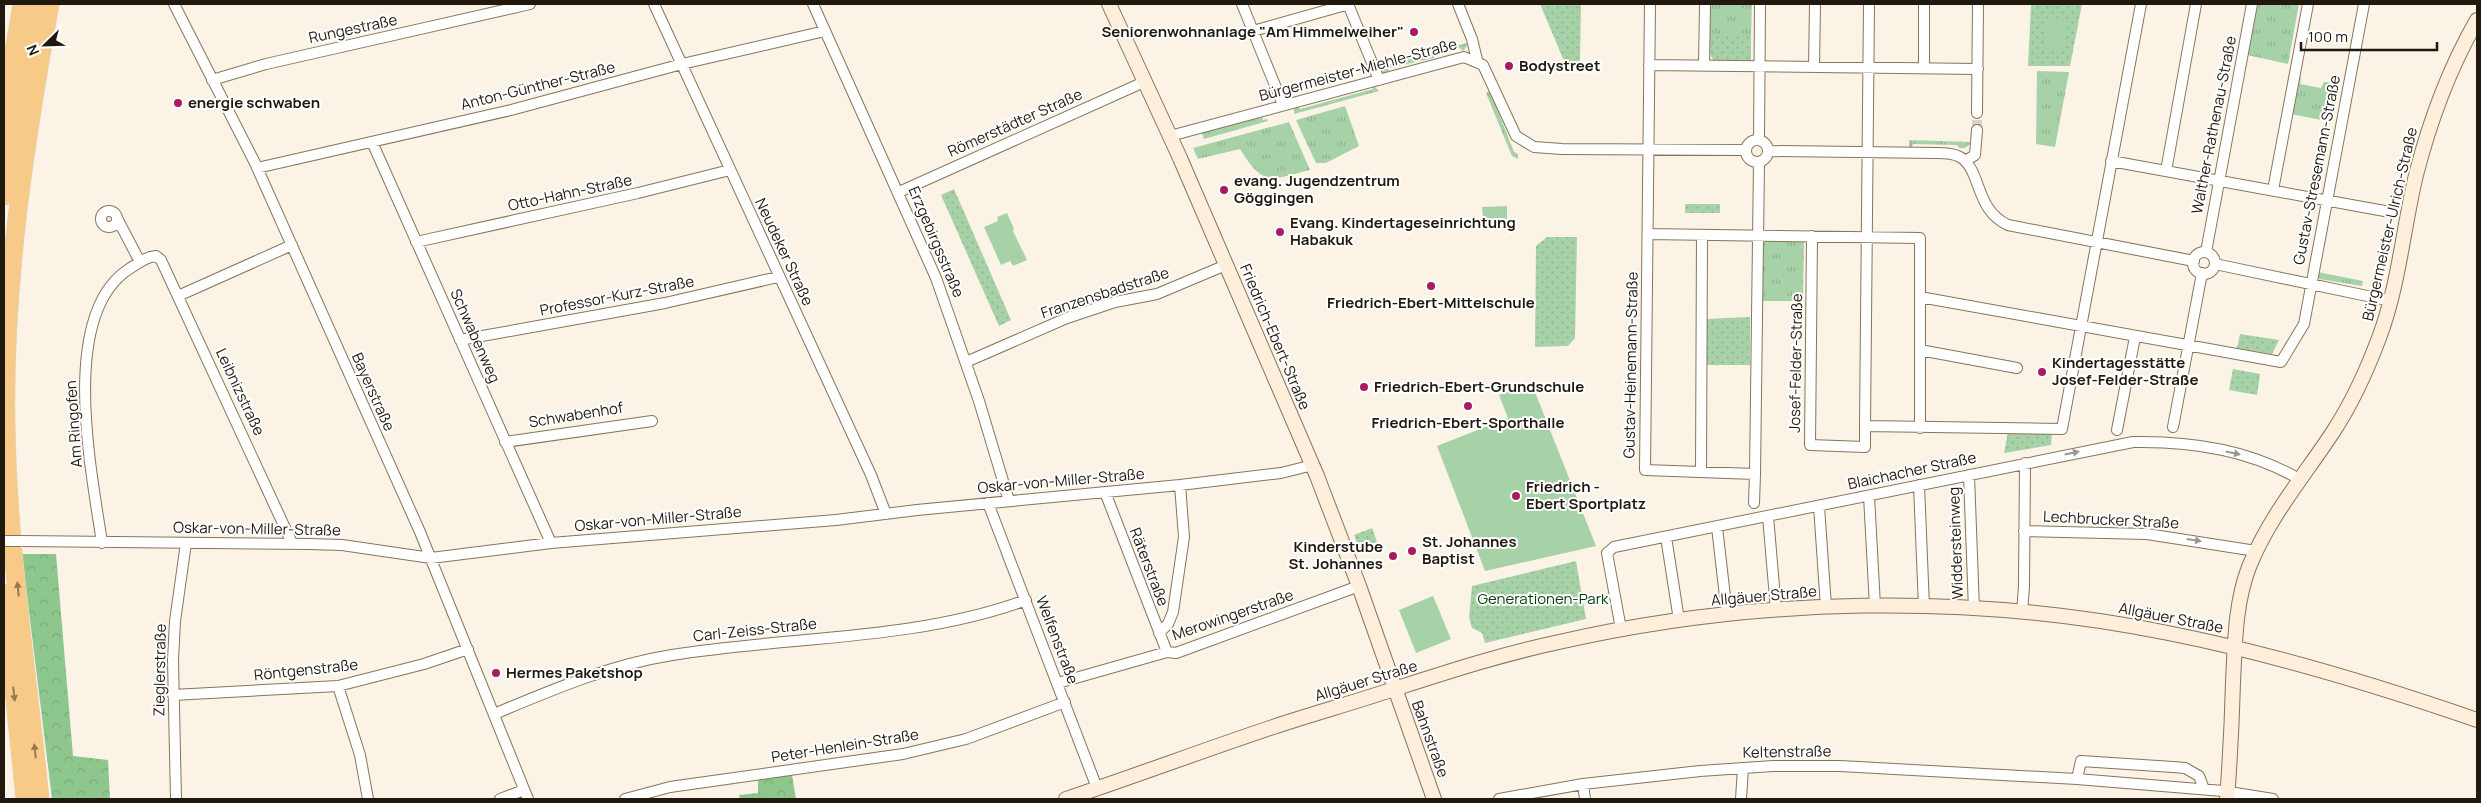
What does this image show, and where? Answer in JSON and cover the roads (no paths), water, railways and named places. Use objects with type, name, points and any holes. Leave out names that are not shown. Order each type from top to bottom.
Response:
[{"type":"highway","points":[[4,114],[22,4]]},
{"type":"highway","points":[[4,196],[12,128],[36,4]]},
{"type":"highway","points":[[40,799],[9,508],[6,426],[8,315],[12,248],[27,131],[50,4]]},
{"type":"highway","points":[[12,248],[27,193],[61,4]]},
{"type":"highway","points":[[4,593],[25,799]]},
{"type":"main road","name":"Friedrich-Ebert-Straße","points":[[1109,4],[1170,136],[1313,465],[1359,586],[1395,689]]},
{"type":"main road","name":"Bürgermeister-Ulrich-Straße","points":[[2227,795],[2235,647],[2242,589],[2256,551],[2299,479],[2335,430],[2354,395],[2379,338],[2391,301],[2416,177],[2427,135],[2442,91],[2462,46],[2477,20]]},
{"type":"main road","name":"Allgäuer Straße","points":[[1066,799],[1271,728],[1516,652],[1621,629],[1679,620],[1727,614],[1826,607],[1924,606],[2022,612],[2106,623],[2235,647],[2319,668],[2477,720]]},
{"type":"main road","name":"Bahnstraße","points":[[1395,689],[1434,799]]},
{"type":"street","name":"Bayerstraße","points":[[177,4],[212,80],[257,168],[431,558],[526,795]]},
{"type":"street","name":"Rungestraße","points":[[212,80],[266,64],[530,4]]},
{"type":"street","name":"Neudeker Straße","points":[[654,4],[778,277],[871,475],[886,514]]},
{"type":"street","name":"Erzgebirgsstraße","points":[[812,4],[899,192],[936,278],[966,362],[1009,501]]},
{"type":"street","points":[[1242,4],[1284,105]]},
{"type":"street","points":[[1253,31],[1349,4],[1379,80]]},
{"type":"street","points":[[1458,4],[1472,39],[1476,60]]},
{"type":"street","name":"Gustav-Heinemann-Straße","points":[[1650,4],[1645,470],[1755,474]]},
{"type":"street","points":[[1704,66],[1705,4]]},
{"type":"street","points":[[1759,140],[1760,4]]},
{"type":"street","points":[[1814,4],[1814,67]]},
{"type":"street","name":"Josef-Felder-Straße","points":[[1812,236],[1810,445],[1865,447],[1869,4]]},
{"type":"street","points":[[1924,4],[1924,68]]},
{"type":"street","points":[[1977,112],[1978,4]]},
{"type":"street","points":[[1865,426],[2062,429],[2141,4]]},
{"type":"street","points":[[2166,171],[2196,4]]},
{"type":"street","name":"Walther-Rathenau-Straße","points":[[2206,252],[2252,4]]},
{"type":"street","points":[[2273,190],[2308,4]]},
{"type":"street","name":"Gustav-Stresemann-Straße","points":[[2188,346],[2281,362],[2304,324],[2364,4]]},
{"type":"street","name":"Anton-Günther-Straße","points":[[257,168],[511,110],[682,64],[825,31]]},
{"type":"street","name":"Bürgermeister-Miehle-Straße","points":[[1170,136],[1454,58],[1464,57],[1476,60],[1483,65],[1509,125],[1516,136],[1526,143],[1542,148],[1746,150]]},
{"type":"street","points":[[1649,65],[1978,69]]},
{"type":"street","name":"Römerstädter Straße","points":[[899,192],[1144,82]]},
{"type":"street","points":[[1965,161],[1975,155],[1977,130]]},
{"type":"street","points":[[1759,140],[1766,144],[1769,151],[1766,158],[1759,162],[1750,160],[1746,150],[1749,143],[1759,140]]},
{"type":"street","name":"Schwabenweg","points":[[372,142],[551,542]]},
{"type":"street","points":[[1769,151],[1947,154],[1958,156],[1965,161],[1984,203],[1994,218],[2008,225],[2194,261]]},
{"type":"street","points":[[2111,160],[2390,212]]},
{"type":"street","points":[[1754,502],[1759,162]]},
{"type":"street","name":"Otto-Hahn-Straße","points":[[416,242],[620,198],[730,170]]},
{"type":"street","points":[[124,235],[109,227],[102,220],[102,213],[111,210],[140,262]]},
{"type":"street","points":[[109,227],[116,225],[117,218]]},
{"type":"street","points":[[1648,234],[1920,238],[1920,428]]},
{"type":"street","points":[[1701,472],[1702,235]]},
{"type":"street","points":[[178,296],[292,246]]},
{"type":"street","points":[[2206,252],[2212,256],[2215,264],[2209,272],[2202,273],[2195,268],[2194,261],[2199,253],[2206,252]]},
{"type":"street","name":"Am Ringofen","points":[[102,543],[86,431],[84,382],[87,358],[96,317],[107,293],[117,278],[140,262],[156,256]]},
{"type":"street","name":"Leibnizstraße","points":[[156,256],[161,260],[292,543]]},
{"type":"street","points":[[2215,264],[2391,301]]},
{"type":"street","name":"Franzensbadstraße","points":[[966,362],[1067,318],[1116,302],[1157,294],[1226,265]]},
{"type":"street","points":[[2173,427],[2202,273]]},
{"type":"street","name":"Professor-Kurz-Straße","points":[[460,340],[656,304],[778,277]]},
{"type":"street","points":[[1920,297],[2188,346]]},
{"type":"street","points":[[2117,430],[2135,337]]},
{"type":"street","points":[[1920,350],[2017,368]]},
{"type":"street","name":"Schwabenhof","points":[[506,442],[638,421],[652,421]]},
{"type":"street","name":"Blaichacher Straße","points":[[1621,629],[1607,553],[1614,546],[1717,527],[2133,442],[2171,442],[2212,448],[2270,463],[2299,479]]},
{"type":"street","points":[[2022,612],[2025,463]]},
{"type":"street","name":"Oskar-von-Miller-Straße","points":[[4,541],[292,543],[342,545],[431,558],[551,542],[836,520],[988,503],[1180,485],[1280,473],[1313,465]]},
{"type":"street","name":"Widdersteinweg","points":[[1969,475],[1974,610]]},
{"type":"street","points":[[1159,632],[1168,624],[1173,612],[1184,537],[1180,485]]},
{"type":"street","points":[[1919,485],[1924,606]]},
{"type":"street","name":"Räterstraße","points":[[1105,492],[1167,652]]},
{"type":"street","points":[[1869,496],[1875,606]]},
{"type":"street","name":"Welfenstraße","points":[[988,503],[1097,788]]},
{"type":"street","points":[[1819,506],[1826,607]]},
{"type":"street","points":[[1768,516],[1776,610]]},
{"type":"street","points":[[1717,527],[1727,614]]},
{"type":"street","name":"Lechbrucker Straße","points":[[2024,531],[2147,534],[2256,551]]},
{"type":"street","points":[[1666,537],[1679,620]]},
{"type":"street","name":"Zieglerstraße","points":[[176,799],[173,695],[175,621],[186,543]]},
{"type":"street","name":"Merowingerstraße","points":[[1058,683],[1167,652],[1176,653],[1359,586]]},
{"type":"street","name":"Carl-Zeiss-Straße","points":[[494,714],[595,674],[653,658],[722,648],[770,645],[910,627],[995,612],[1026,600]]},
{"type":"street","name":"Röntgenstraße","points":[[173,695],[338,686],[424,664],[468,649]]},
{"type":"street","points":[[338,686],[360,755],[368,799]]},
{"type":"street","name":"Peter-Henlein-Straße","points":[[625,799],[670,787],[902,754],[966,739],[1065,702]]},
{"type":"street","points":[[2077,779],[2081,761],[2173,767],[2185,768],[2199,776],[2204,789]]},
{"type":"street","name":"Keltenstraße","points":[[1500,799],[1583,784],[1743,768],[1840,766],[2077,779],[2204,789],[2227,795],[2272,799]]},
{"type":"street","points":[[1741,799],[1743,768]]},
{"type":"street","points":[[1583,784],[1585,799]]},
{"type":"street","points":[[500,799],[526,795]]},
{"type":"tunnel","points":[[1977,113],[1977,130]]},
{"type":"place","name":"Seniorenwohnanlage \"Am Himmelweiher\"","points":[[1414,32]]},
{"type":"place","name":"Bodystreet","points":[[1509,66]]},
{"type":"place","name":"energie schwaben","points":[[178,103]]},
{"type":"place","name":"evang. Jugendzentrum Göggingen","points":[[1224,190]]},
{"type":"place","name":"Evang. Kindertageseinrichtung Habakuk","points":[[1280,232]]},
{"type":"place","name":"Friedrich-Ebert-Mittelschule","points":[[1431,286]]},
{"type":"place","name":"Kindertagesstätte Josef-Felder-Straße","points":[[2042,372]]},
{"type":"place","name":"Friedrich-Ebert-Grundschule","points":[[1364,387]]},
{"type":"place","name":"Friedrich-Ebert-Sporthalle","points":[[1468,406]]},
{"type":"place","name":"Friedrich - Ebert Sportplatz","points":[[1516,496]]},
{"type":"place","name":"St. Johannes Baptist","points":[[1412,551]]},
{"type":"place","name":"Kinderstube St. Johannes","points":[[1393,556]]},
{"type":"place","name":"Hermes Paketshop","points":[[496,673]]},
{"type":"park label","name":"Generationen-Park","points":[[1543,599]]}]
